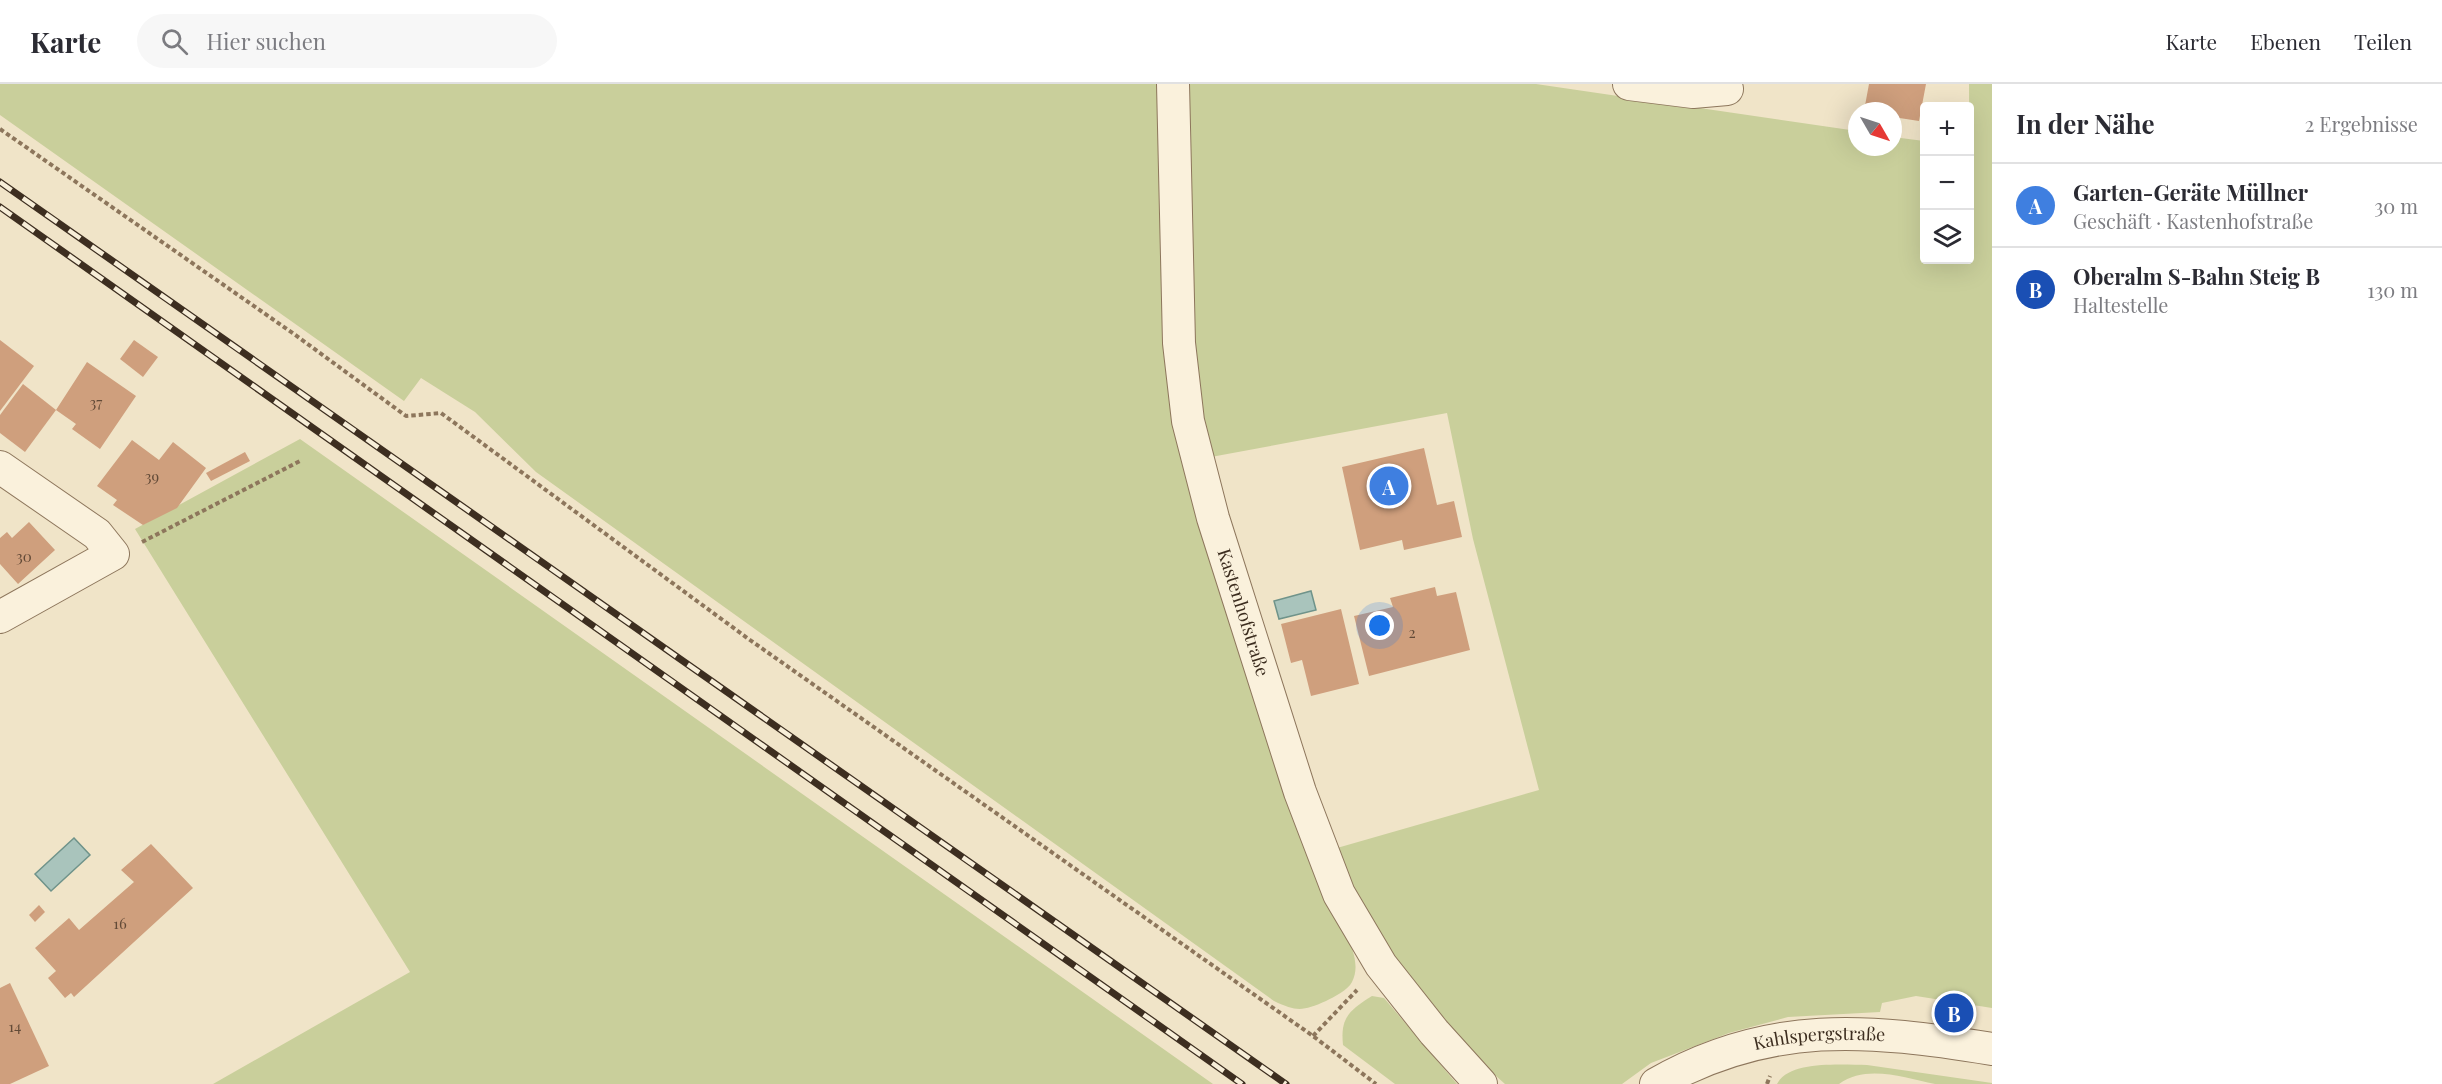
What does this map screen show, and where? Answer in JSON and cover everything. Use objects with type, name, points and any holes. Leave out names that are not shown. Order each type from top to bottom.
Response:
[{"type":"street","name":"Kastenhofstraße","points":[[1173,84],[1179,343],[1188,421],[1213,518],[1300,792],[1339,894],[1381,965],[1434,1032],[1481,1084]]},
{"type":"street","points":[[1629,84],[1693,92],[1727,89]]},
{"type":"street","points":[[0,467],[97,534],[113,554],[0,617]]},
{"type":"street","name":"Kahlspergstraße","points":[[1656,1084],[1685,1068],[1738,1049],[1784,1038],[1816,1034],[1881,1034],[1992,1049]]},
{"type":"path","points":[[0,129],[294,334],[406,416],[441,413],[750,640],[1313,1036],[1376,1084]]},
{"type":"path","points":[[113,554],[153,538],[302,460]]},
{"type":"path","points":[[1313,1036],[1381,965]]},
{"type":"green space","points":[[0,84],[1159,84],[1170,344],[1328,901],[1353,951],[1355,972],[1352,982],[1333,997],[1306,1008],[1289,1007],[1274,1001],[536,472],[475,412],[421,378],[404,401],[0,115]]},
{"type":"green space","points":[[1186,84],[1536,84],[1848,130],[1848,156],[1902,156],[1902,138],[1920,140],[1920,264],[1974,264],[1974,102],[1969,102],[1969,84],[1992,84],[1992,1008],[1916,996],[1882,1003],[1880,1012],[1788,1017],[1729,1033],[1651,1063],[1622,1084],[1505,1084],[1477,1059],[1379,937],[1351,885],[1337,848],[1539,790],[1473,539],[1447,413],[1211,457],[1200,412],[1191,345]]},
{"type":"green space","points":[[300,439],[1213,1084],[213,1084],[410,972],[135,529]]},
{"type":"green space","points":[[1372,996],[1384,998],[1457,1084],[1395,1084],[1343,1045],[1343,1028],[1348,1015]]},
{"type":"green space","points":[[1867,1065],[1992,1084],[1935,1084],[1886,1074],[1874,1074],[1850,1078],[1839,1084],[1777,1084],[1783,1076],[1804,1067]]},
{"type":"water","points":[[1311,591],[1316,610],[1279,619],[1274,601]]},
{"type":"water","points":[[74,838],[90,855],[51,891],[35,874]]},
{"type":"building","points":[[1869,84],[1926,84],[1923,102],[1920,102],[1919,121],[1902,118],[1902,102],[1866,102]]},
{"type":"building","points":[[0,340],[34,366],[0,411]]},
{"type":"building","points":[[134,340],[158,357],[143,377],[120,359]]},
{"type":"building","points":[[87,362],[136,396],[100,449],[72,429],[76,424],[56,410]]},
{"type":"building","points":[[23,384],[56,410],[25,452],[0,433],[0,415]]},
{"type":"building","points":[[132,440],[159,460],[173,442],[206,468],[177,508],[143,525],[113,505],[117,500],[97,486]]},
{"type":"building","points":[[1424,448],[1437,505],[1454,501],[1462,537],[1404,550],[1402,540],[1360,550],[1342,467]]},
{"type":"building","points":[[245,452],[250,461],[211,481],[206,473]]},
{"type":"building","points":[[29,522],[55,550],[18,584],[0,564],[0,538],[7,532],[12,538]]},
{"type":"building","points":[[1435,587],[1437,596],[1456,592],[1470,650],[1369,676],[1354,616],[1393,607],[1390,598]]},
{"type":"building","points":[[1341,609],[1359,684],[1311,696],[1302,660],[1291,663],[1281,624]]},
{"type":"building","points":[[151,844],[193,888],[74,997],[71,993],[65,998],[48,978],[56,971],[35,948],[69,918],[79,930],[134,882],[121,870]]},
{"type":"building","points":[[39,905],[45,912],[35,922],[29,915]]},
{"type":"building","points":[[10,983],[49,1066],[10,1084],[0,1084],[0,988]]},
{"type":"railway","points":[[0,182],[1286,1084]]},
{"type":"railway","points":[[0,207],[1242,1084]]},
{"type":"place","name":"Garten-Geräte Müllner","points":[[1389,486]]},
{"type":"place","name":"Oberalm S-Bahn Steig B","points":[[1954,1013]]}]
